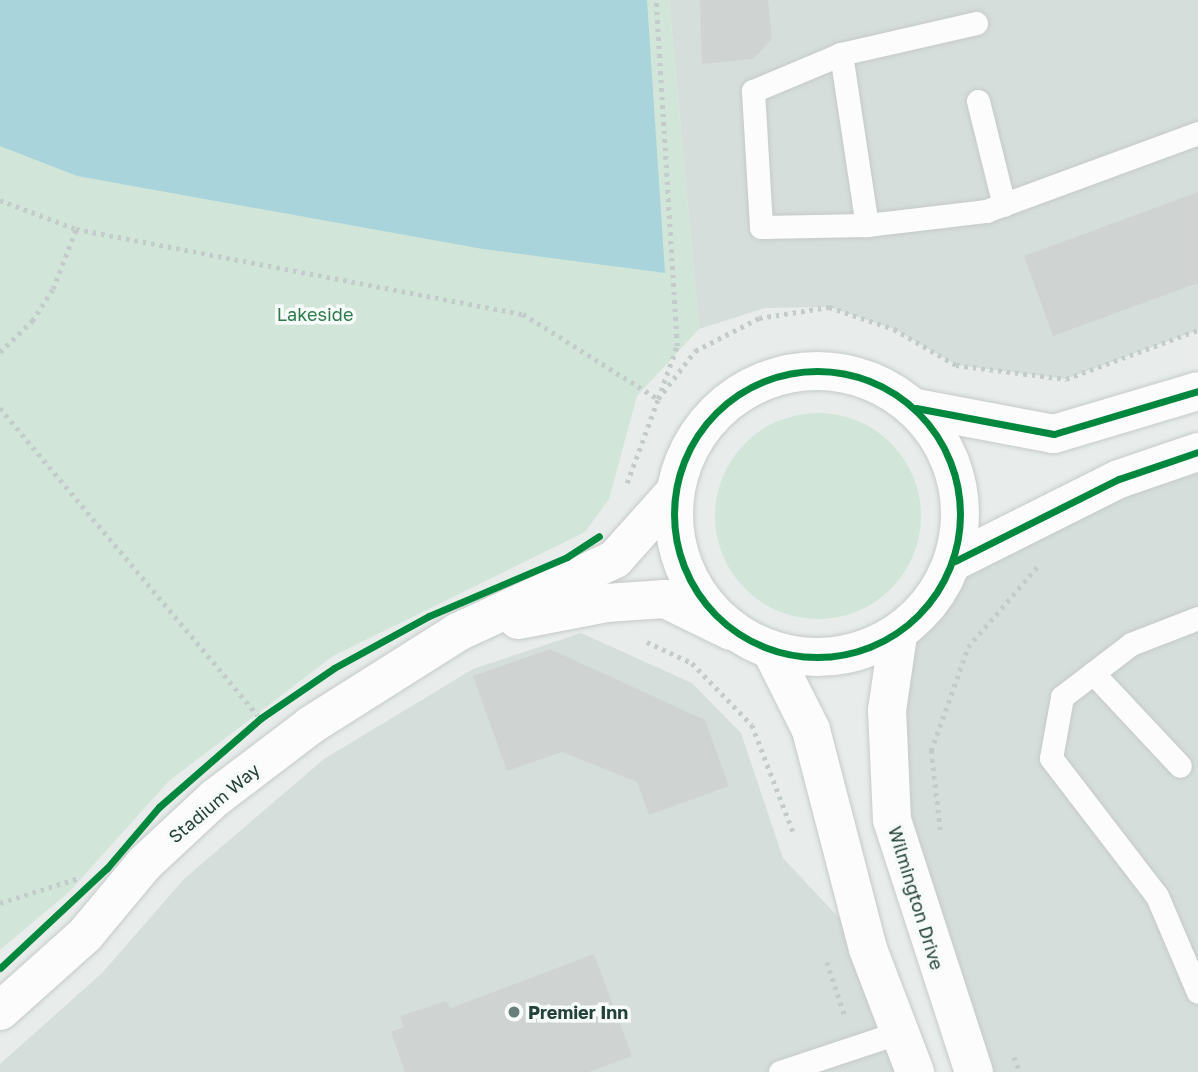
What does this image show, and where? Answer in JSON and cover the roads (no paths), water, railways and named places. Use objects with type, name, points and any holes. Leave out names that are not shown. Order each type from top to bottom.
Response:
[{"type":"street","points":[[731,631],[696,594],[681,563],[674,493],[690,445],[708,419],[748,387],[771,377],[821,369],[858,375],[916,408],[1054,435],[1198,391]]},
{"type":"street","points":[[772,652],[836,658],[898,635],[930,605],[955,561],[962,502],[946,446],[916,408]]},
{"type":"street","points":[[955,561],[1119,479],[1198,452]]},
{"type":"street","name":"Stadium Way","points":[[0,1011],[85,935],[145,863],[215,799],[311,725],[458,632],[615,559],[674,493]]},
{"type":"street","name":"Stadium Way","points":[[458,632],[623,601],[665,598],[772,652]]},
{"type":"street","name":"Wilmington Drive","points":[[898,635],[887,710],[892,820],[974,1072]]},
{"type":"street","points":[[772,652],[811,730],[869,949],[915,1072]]},
{"type":"lane","points":[[976,23],[841,54],[753,91],[761,227],[867,225],[986,211],[1198,132]]},
{"type":"lane","points":[[841,54],[867,225]]},
{"type":"lane","points":[[978,102],[1004,205]]},
{"type":"lane","points":[[1194,626],[1131,644],[1062,697],[1051,758],[1157,897],[1198,992]]},
{"type":"lane","points":[[1093,673],[1180,766]]},
{"type":"lane","points":[[780,1072],[900,1031]]},
{"type":"water","points":[[0,0],[647,0],[665,273],[483,249],[77,176],[0,146]]},
{"type":"place","name":"Premier Inn","points":[[514,1012]]},
{"type":"park label","name":"Lakeside","points":[[315,314]]}]
